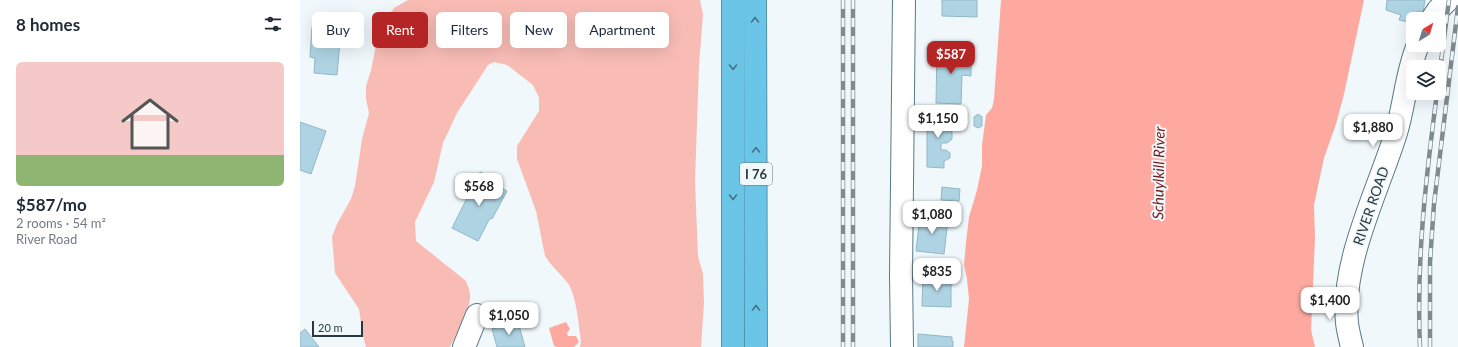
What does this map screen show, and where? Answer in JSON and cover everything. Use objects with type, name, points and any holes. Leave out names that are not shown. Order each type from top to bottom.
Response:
[{"type":"highway","name":"I 76","points":[[733,0],[733,347]]},
{"type":"highway","name":"I 76","points":[[755,0],[756,347]]},
{"type":"street","points":[[902,347],[901,275],[904,0]]},
{"type":"street","points":[[1437,12],[1448,0]]},
{"type":"street","name":"RIVER ROAD","points":[[1352,347],[1347,323],[1347,305],[1353,261],[1360,236],[1396,134],[1408,76],[1416,52]]},
{"type":"street","points":[[464,347],[477,315]]},
{"type":"shaded area","points":[[408,0],[700,0],[703,14],[699,65],[695,181],[698,256],[703,274],[704,303],[701,347],[580,347],[581,340],[577,310],[573,295],[567,282],[545,256],[536,211],[517,159],[517,146],[539,111],[539,98],[533,85],[507,65],[494,62],[488,65],[457,113],[443,143],[434,182],[415,222],[416,241],[466,281],[470,297],[469,305],[464,317],[450,347],[366,347],[359,309],[335,273],[332,237],[337,224],[351,199],[355,186],[362,139],[369,113],[366,99],[366,86],[376,48],[428,48],[428,12],[391,12],[394,8]]},
{"type":"water","name":"Schuylkill River","points":[[1001,0],[1364,0],[1344,94],[1336,124],[1324,158],[1314,205],[1315,239],[1311,330],[1315,347],[964,347],[969,299],[964,265],[966,242],[969,217],[982,166],[982,145],[986,115],[992,108],[994,99]]},
{"type":"water","points":[[566,322],[570,329],[567,333],[568,336],[576,336],[579,342],[574,347],[554,346],[549,328]]},
{"type":"building","points":[[942,0],[977,0],[977,17],[942,16]]},
{"type":"building","points":[[1387,0],[1425,0],[1423,12],[1406,12],[1406,22],[1399,20],[1401,15],[1386,10]]},
{"type":"building","points":[[312,27],[312,48],[339,48],[337,75],[314,73],[315,58],[310,57]]},
{"type":"building","points":[[937,48],[962,49],[962,61],[971,61],[971,76],[962,75],[961,104],[936,103]]},
{"type":"building","points":[[930,111],[949,112],[948,128],[952,132],[952,139],[947,143],[941,143],[941,150],[946,150],[950,153],[950,158],[944,161],[944,168],[927,167],[927,125],[930,125]]},
{"type":"building","points":[[978,114],[982,117],[982,126],[978,128],[974,126],[974,117]]},
{"type":"building","points":[[300,122],[326,131],[311,174],[300,170]]},
{"type":"building","points":[[480,172],[495,179],[493,184],[507,191],[478,241],[452,228]]},
{"type":"building","points":[[942,187],[960,189],[959,201],[941,200]]},
{"type":"building","points":[[920,216],[948,219],[944,254],[916,251]]},
{"type":"building","points":[[923,277],[951,278],[951,307],[922,306]]},
{"type":"building","points":[[518,322],[525,347],[497,347],[492,329]]},
{"type":"building","points":[[305,329],[319,347],[300,347],[300,333]]},
{"type":"building","points":[[918,334],[952,337],[953,347],[918,347]]},
{"type":"railway","points":[[843,0],[843,347]]},
{"type":"railway","points":[[853,0],[853,347]]},
{"type":"railway","points":[[1441,60],[1449,0]]},
{"type":"railway","points":[[1430,347],[1430,262],[1434,204],[1458,7]]},
{"type":"railway","points":[[1420,347],[1419,283],[1423,220],[1436,100]]}]
